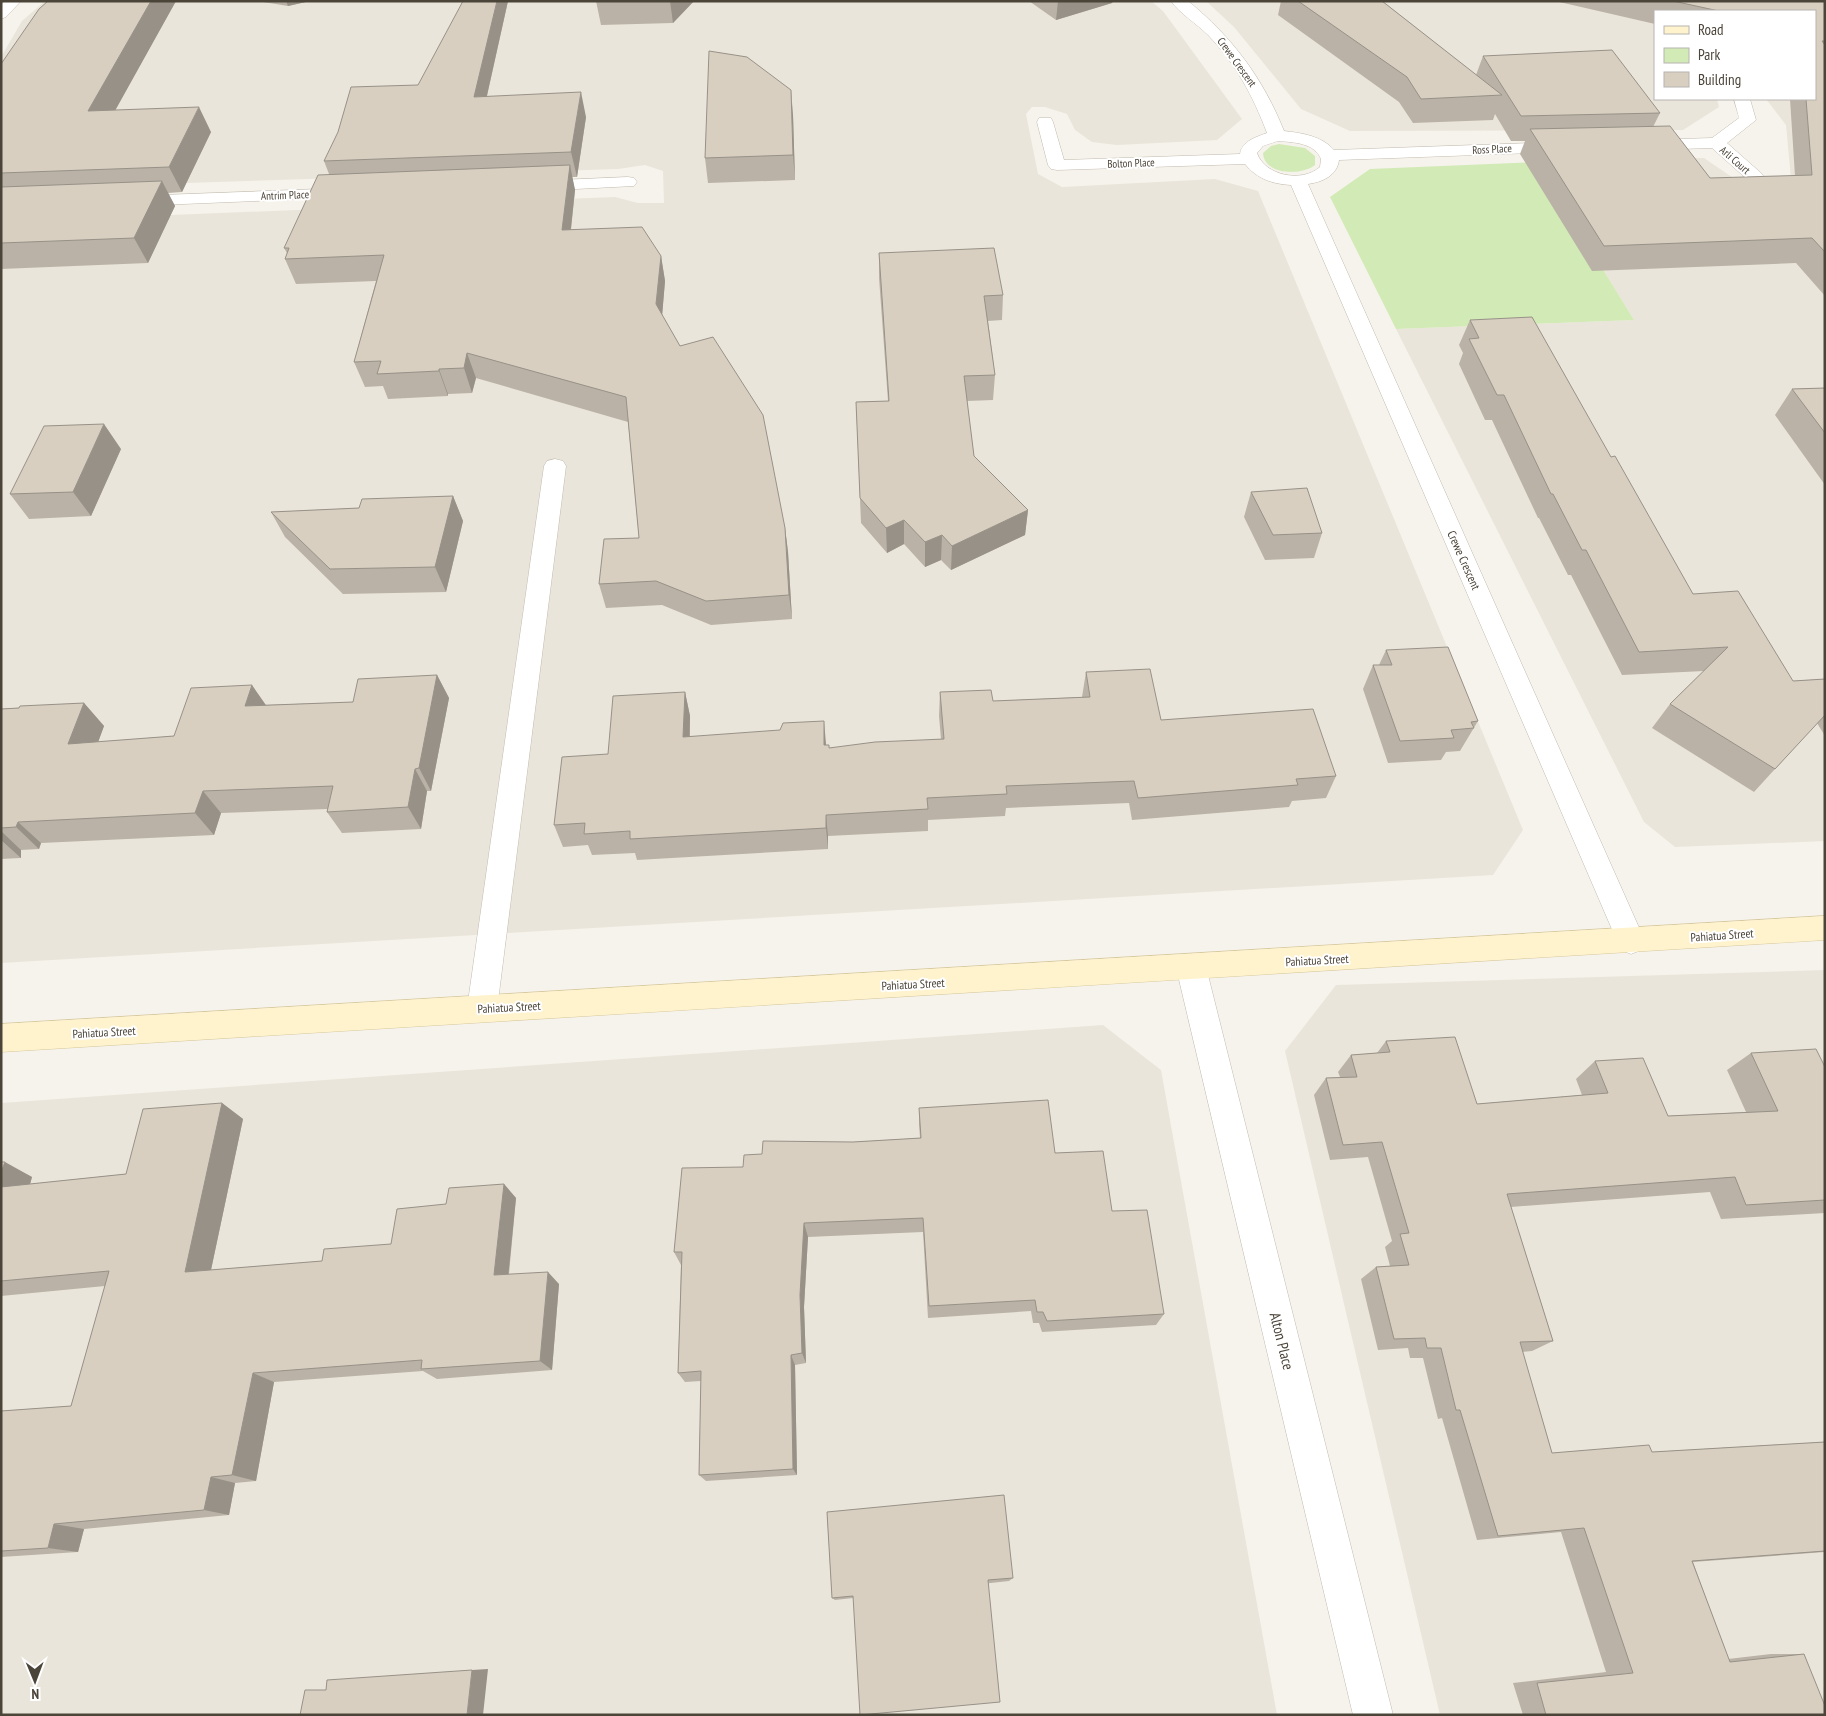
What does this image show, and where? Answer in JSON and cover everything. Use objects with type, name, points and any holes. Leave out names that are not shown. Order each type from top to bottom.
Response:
[{"type":"street","points":[[1,14],[14,1]]},
{"type":"street","name":"Crewe Crescent","points":[[1178,1],[1219,36],[1252,79],[1266,105],[1277,136]]},
{"type":"street","name":"Arli Court","points":[[1742,100],[1748,120],[1716,143],[1755,177]]},
{"type":"street","name":"Bolton Place","points":[[1045,122],[1058,165],[1249,158]]},
{"type":"street","points":[[1277,136],[1303,139],[1323,148],[1329,155],[1331,162],[1328,169],[1320,174],[1297,179],[1278,177],[1261,171],[1253,165],[1248,152],[1251,146],[1266,138],[1277,136]]},
{"type":"street","points":[[1628,145],[1716,143]]},
{"type":"street","name":"Ross Place","points":[[1329,155],[1580,146]]},
{"type":"street","name":"Crewe Crescent","points":[[1297,179],[1631,941]]},
{"type":"street","points":[[518,186],[628,182]]},
{"type":"street","name":"Antrim Place","points":[[121,201],[359,192]]},
{"type":"street","points":[[482,1009],[555,466]]},
{"type":"street","name":"Pahiatua Street","points":[[1,1038],[1191,968],[1825,928]]},
{"type":"street","name":"Alton Place","points":[[1191,968],[1373,1715]]},
{"type":"shaded area","points":[[45,1],[1151,1],[1163,11],[1242,119],[1217,140],[1117,145],[1092,142],[1075,130],[1067,114],[1045,107],[1032,107],[1026,114],[1038,174],[1062,187],[1215,179],[1258,191],[1523,830],[1493,875],[1,963],[1,222],[615,197],[638,203],[664,203],[663,171],[645,165],[618,169],[1,189],[1,57],[22,21]]},
{"type":"shaded area","points":[[1206,1],[1825,1],[1825,841],[1675,847],[1644,822],[1396,329],[1634,320],[1537,162],[1704,158],[1745,186],[1791,179],[1786,125],[1767,100],[1816,100],[1816,10],[1654,10],[1654,100],[1717,100],[1719,107],[1683,130],[1350,131],[1301,109],[1234,27]]},
{"type":"shaded area","points":[[1825,970],[1825,1715],[1440,1715],[1285,1051],[1336,985]]},
{"type":"shaded area","points":[[1103,1025],[1161,1070],[1277,1715],[1,1715],[1,1103]]},
{"type":"green space","points":[[1279,144],[1305,148],[1315,156],[1315,165],[1309,169],[1293,172],[1270,166],[1265,160],[1263,153],[1271,146]]},
{"type":"green space","points":[[1537,162],[1634,320],[1396,329],[1330,197],[1370,169]]},
{"type":"building","points":[[48,1],[151,1],[88,111],[199,107],[169,167],[1,173],[1,64],[39,9]]},
{"type":"building","points":[[463,1],[497,1],[474,97],[581,92],[571,152],[324,161],[338,132],[351,87],[418,85]]},
{"type":"building","points":[[1298,1],[1382,1],[1502,95],[1421,99],[1407,77]]},
{"type":"building","points":[[1673,1],[1825,1],[1825,41],[1822,41],[1825,45],[1825,252],[1812,238],[1604,246],[1530,129],[1670,126],[1710,178],[1812,175],[1806,100],[1816,100],[1816,10],[1714,10]]},
{"type":"building","points":[[1612,50],[1660,113],[1521,116],[1483,56]]},
{"type":"building","points":[[709,51],[747,57],[791,90],[793,155],[705,158]]},
{"type":"building","points":[[570,165],[562,230],[642,227],[661,256],[656,304],[680,346],[713,337],[763,415],[785,528],[789,595],[706,601],[656,581],[599,584],[604,539],[639,538],[626,397],[467,353],[464,368],[377,374],[381,361],[354,362],[384,255],[285,259],[289,248],[284,248],[318,175]]},
{"type":"building","points":[[162,181],[134,238],[1,243],[1,187]]},
{"type":"building","points":[[994,248],[1003,295],[984,296],[995,375],[964,376],[974,456],[1028,510],[952,546],[942,535],[925,542],[904,520],[886,528],[860,498],[856,402],[889,401],[879,253]]},
{"type":"building","points":[[1532,317],[1611,457],[1615,456],[1693,594],[1738,591],[1793,681],[1825,679],[1825,715],[1775,769],[1670,704],[1728,647],[1639,652],[1586,550],[1582,550],[1553,494],[1551,494],[1504,395],[1497,395],[1469,339],[1479,338],[1470,320]]},
{"type":"building","points":[[1825,388],[1825,433],[1792,389]]},
{"type":"building","points":[[104,424],[73,492],[10,494],[44,426]]},
{"type":"building","points":[[1307,488],[1322,533],[1273,535],[1251,492]]},
{"type":"building","points":[[453,496],[435,567],[330,569],[271,512],[359,508],[362,499]]},
{"type":"building","points":[[1448,647],[1478,721],[1471,722],[1474,728],[1451,730],[1454,738],[1400,741],[1373,665],[1392,665],[1386,650]]},
{"type":"building","points":[[1150,669],[1161,720],[1313,709],[1336,776],[1296,779],[1298,785],[1138,798],[1134,781],[1006,786],[1007,794],[927,798],[928,809],[826,815],[826,828],[630,839],[630,831],[584,834],[585,823],[554,825],[562,757],[608,754],[613,696],[685,692],[683,737],[780,730],[783,723],[824,721],[824,745],[829,745],[829,748],[875,742],[944,739],[940,692],[991,690],[993,701],[1090,697],[1086,672]]},
{"type":"building","points":[[437,675],[419,768],[415,769],[408,807],[327,812],[333,786],[203,791],[195,813],[18,822],[16,827],[1,828],[1,709],[19,708],[20,706],[84,703],[68,744],[174,736],[191,688],[252,685],[245,706],[353,702],[358,679]]},
{"type":"building","points":[[1455,1037],[1477,1104],[1608,1093],[1595,1061],[1643,1058],[1668,1116],[1778,1111],[1751,1053],[1816,1049],[1825,1067],[1825,1200],[1746,1205],[1735,1177],[1507,1194],[1553,1341],[1520,1342],[1552,1453],[1649,1445],[1652,1452],[1825,1442],[1825,1551],[1692,1561],[1730,1662],[1804,1654],[1825,1706],[1825,1715],[1546,1715],[1537,1683],[1633,1673],[1584,1528],[1498,1536],[1460,1410],[1456,1410],[1441,1348],[1427,1348],[1425,1338],[1394,1339],[1376,1267],[1409,1265],[1400,1234],[1409,1233],[1382,1142],[1343,1145],[1326,1078],[1357,1077],[1351,1055],[1390,1052],[1386,1041]]},
{"type":"building","points":[[1048,1100],[1055,1153],[1103,1151],[1112,1211],[1147,1210],[1164,1314],[1047,1321],[1043,1312],[1037,1312],[1035,1300],[929,1306],[923,1218],[804,1223],[800,1295],[802,1353],[791,1355],[793,1469],[699,1475],[701,1371],[678,1373],[682,1252],[674,1252],[682,1168],[743,1167],[744,1155],[762,1154],[763,1141],[853,1142],[921,1138],[919,1108]]},
{"type":"building","points":[[222,1103],[185,1272],[322,1261],[324,1249],[391,1244],[397,1209],[446,1204],[449,1188],[504,1184],[494,1275],[548,1272],[540,1361],[421,1369],[422,1360],[253,1373],[232,1475],[211,1477],[204,1510],[54,1524],[48,1548],[1,1551],[1,1411],[71,1406],[109,1271],[1,1281],[1,1187],[126,1174],[143,1109]]},
{"type":"building","points":[[1,1162],[5,1162],[1,1172]]},
{"type":"building","points":[[1004,1495],[1013,1578],[988,1580],[1000,1702],[860,1715],[853,1596],[832,1598],[827,1512]]},
{"type":"building","points":[[472,1670],[467,1715],[300,1715],[305,1690],[326,1690],[327,1680]]}]
